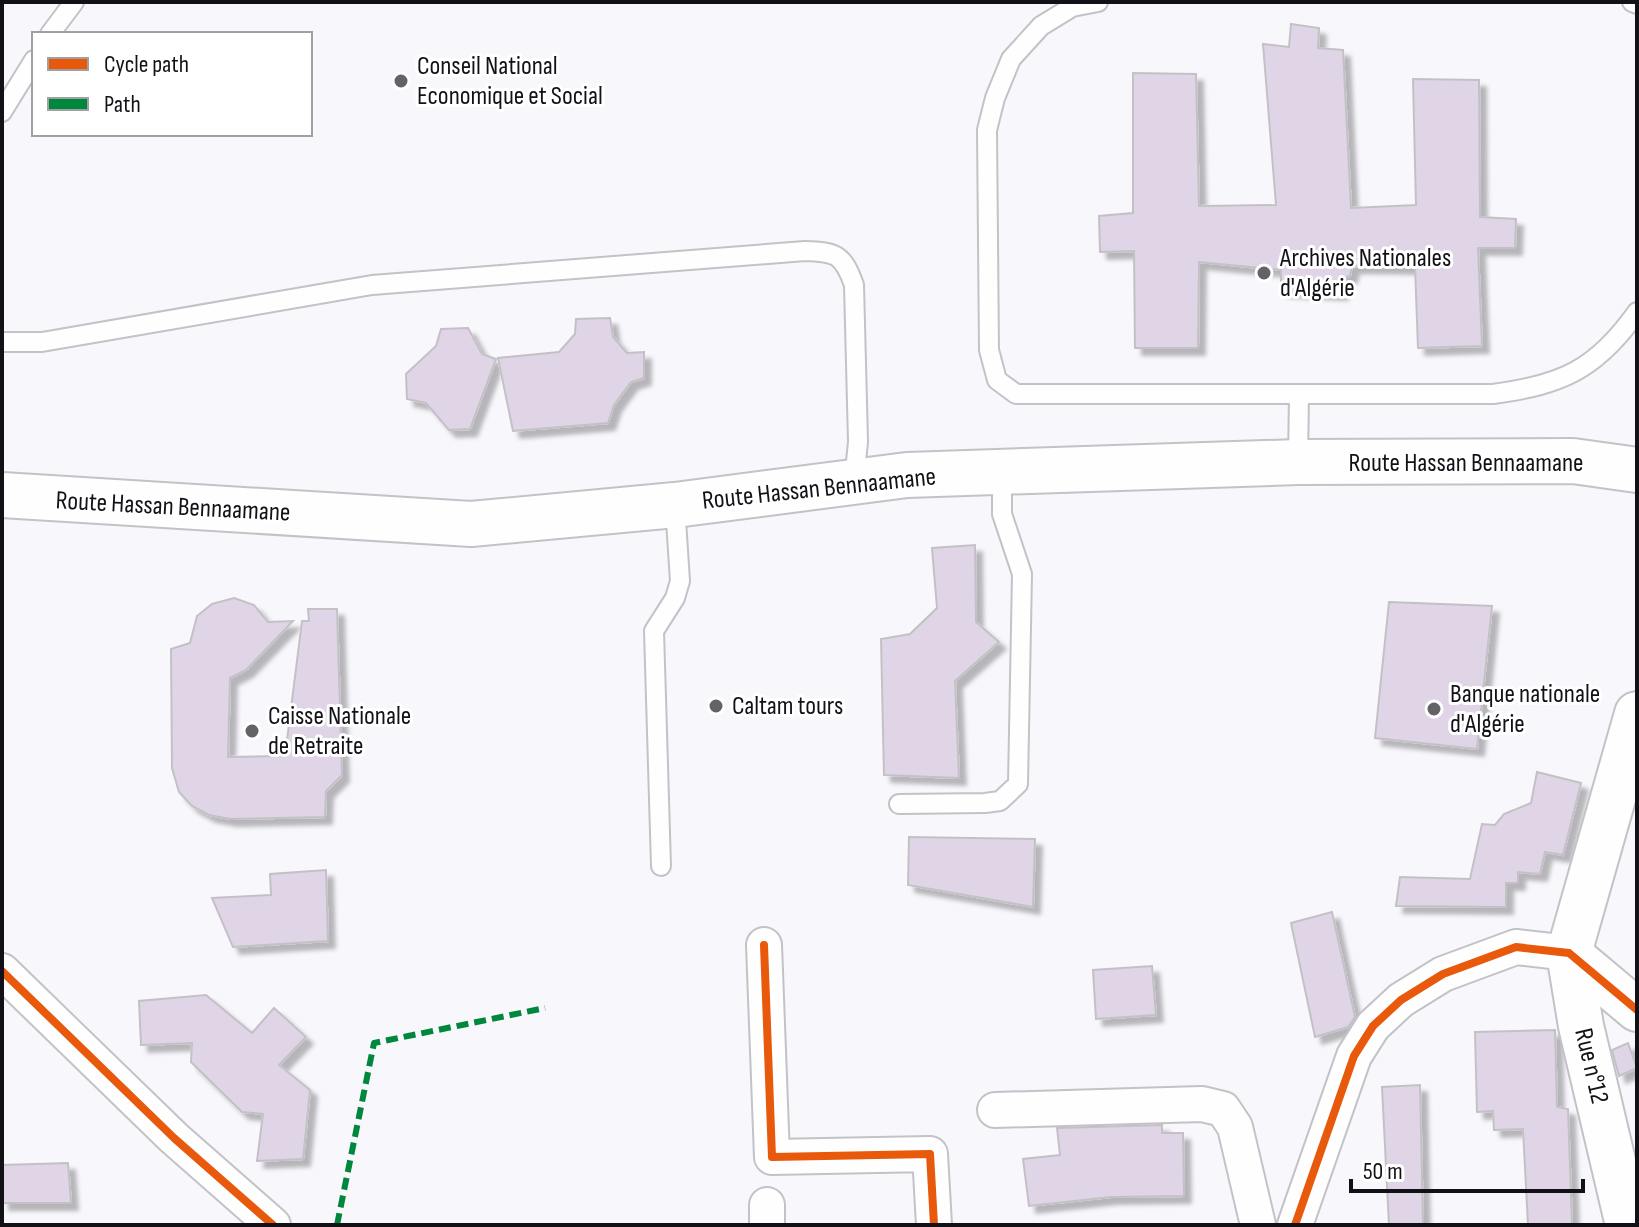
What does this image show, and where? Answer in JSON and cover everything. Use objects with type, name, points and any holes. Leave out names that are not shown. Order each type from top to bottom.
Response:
[{"type":"main road","name":"Route Hassan Bennaamane","points":[[10,499],[471,524],[675,505],[907,475],[1298,462],[1573,461],[1637,470]]},
{"type":"main road","points":[[1569,953],[1637,714]]},
{"type":"main road","name":"Rue n°12","points":[[1569,953],[1581,1026],[1628,1225]]},
{"type":"street","points":[[764,945],[772,1157],[930,1154],[934,1225]]},
{"type":"street","points":[[1295,1225],[1354,1056],[1373,1026],[1401,1000],[1443,974],[1516,947],[1569,953],[1637,1010]]},
{"type":"street","points":[[2,971],[174,1138],[273,1225]]},
{"type":"street","points":[[995,1110],[1202,1104],[1223,1109],[1235,1127],[1258,1225]]},
{"type":"lane","points":[[52,32],[74,2]]},
{"type":"lane","points":[[1098,2],[1072,7],[1041,26],[1011,59],[995,98],[987,130],[989,350],[997,380],[1016,394],[1493,394],[1540,388],[1571,376],[1602,356],[1637,312]]},
{"type":"lane","points":[[2,112],[32,63]]},
{"type":"lane","points":[[2,342],[42,342],[372,285],[805,251],[833,252],[847,265],[854,285],[858,442],[854,482]]},
{"type":"lane","points":[[1298,462],[1299,394]]},
{"type":"lane","points":[[899,804],[1000,801],[1018,784],[1022,574],[1002,514],[1002,472]]},
{"type":"lane","points":[[661,866],[654,631],[675,598],[680,581],[675,505]]},
{"type":"building","points":[[1291,24],[1319,28],[1318,48],[1343,50],[1351,208],[1416,205],[1413,79],[1479,80],[1480,217],[1516,219],[1515,248],[1478,248],[1482,346],[1418,348],[1415,267],[1352,266],[1350,276],[1339,279],[1341,293],[1281,290],[1281,270],[1199,262],[1198,348],[1135,348],[1134,251],[1100,252],[1099,216],[1133,213],[1133,73],[1196,74],[1199,206],[1276,205],[1263,44],[1289,47]]},
{"type":"building","points":[[610,318],[613,337],[627,353],[644,352],[644,378],[631,382],[614,405],[608,423],[513,431],[498,358],[559,352],[575,334],[576,319]]},
{"type":"building","points":[[468,328],[482,354],[496,359],[470,429],[449,430],[426,403],[407,399],[406,374],[436,346],[441,329]]},
{"type":"building","points":[[975,545],[976,622],[999,642],[955,681],[959,778],[884,775],[881,639],[910,634],[937,608],[932,548]]},
{"type":"building","points":[[234,598],[254,605],[268,622],[293,621],[246,670],[230,678],[228,757],[285,756],[302,621],[309,621],[308,609],[337,609],[342,775],[326,791],[325,817],[230,819],[209,815],[192,806],[179,792],[172,768],[171,649],[190,643],[197,616],[212,604]]},
{"type":"building","points":[[1389,602],[1492,606],[1477,749],[1375,738]]},
{"type":"building","points":[[1537,772],[1581,783],[1563,855],[1545,852],[1540,874],[1518,872],[1518,883],[1506,883],[1506,907],[1396,906],[1400,877],[1470,879],[1482,824],[1495,825],[1504,814],[1531,803]]},
{"type":"building","points":[[909,837],[1035,839],[1033,907],[908,885]]},
{"type":"building","points":[[326,870],[328,941],[233,947],[212,898],[271,895],[270,874]]},
{"type":"building","points":[[1332,912],[1355,1017],[1348,1027],[1315,1037],[1291,923]]},
{"type":"building","points":[[1152,966],[1156,1015],[1096,1019],[1093,970]]},
{"type":"building","points":[[206,995],[252,1033],[274,1008],[306,1037],[279,1065],[310,1090],[303,1159],[257,1161],[263,1114],[242,1112],[191,1062],[192,1043],[141,1045],[139,1001]]},
{"type":"building","points":[[1555,1030],[1557,1107],[1568,1109],[1572,1225],[1528,1225],[1523,1129],[1494,1130],[1493,1111],[1477,1112],[1475,1032]]},
{"type":"building","points":[[1628,1043],[1637,1068],[1619,1076],[1612,1050]]},
{"type":"building","points":[[1420,1085],[1423,1225],[1389,1225],[1382,1087]]},
{"type":"building","points":[[1162,1125],[1162,1133],[1183,1133],[1184,1196],[1111,1197],[1029,1206],[1023,1159],[1060,1155],[1057,1128]]},
{"type":"building","points":[[68,1163],[71,1203],[2,1203],[2,1165]]},
{"type":"marked path","points":[[337,1225],[374,1043],[545,1008]]},
{"type":"cycle path","points":[[764,945],[772,1157],[930,1154],[934,1225]]},
{"type":"cycle path","points":[[1295,1225],[1354,1056],[1373,1026],[1401,1000],[1443,974],[1516,947],[1569,953],[1637,1010]]},
{"type":"cycle path","points":[[2,971],[174,1138],[273,1225]]},
{"type":"place","name":"Conseil National Economique et Social","points":[[401,81]]},
{"type":"place","name":"Archives Nationales d'Algérie","points":[[1264,273]]},
{"type":"place","name":"Caltam tours","points":[[716,706]]},
{"type":"place","name":"Banque nationale d'Algérie","points":[[1434,709]]},
{"type":"place","name":"Caisse Nationale de Retraite","points":[[252,731]]}]
